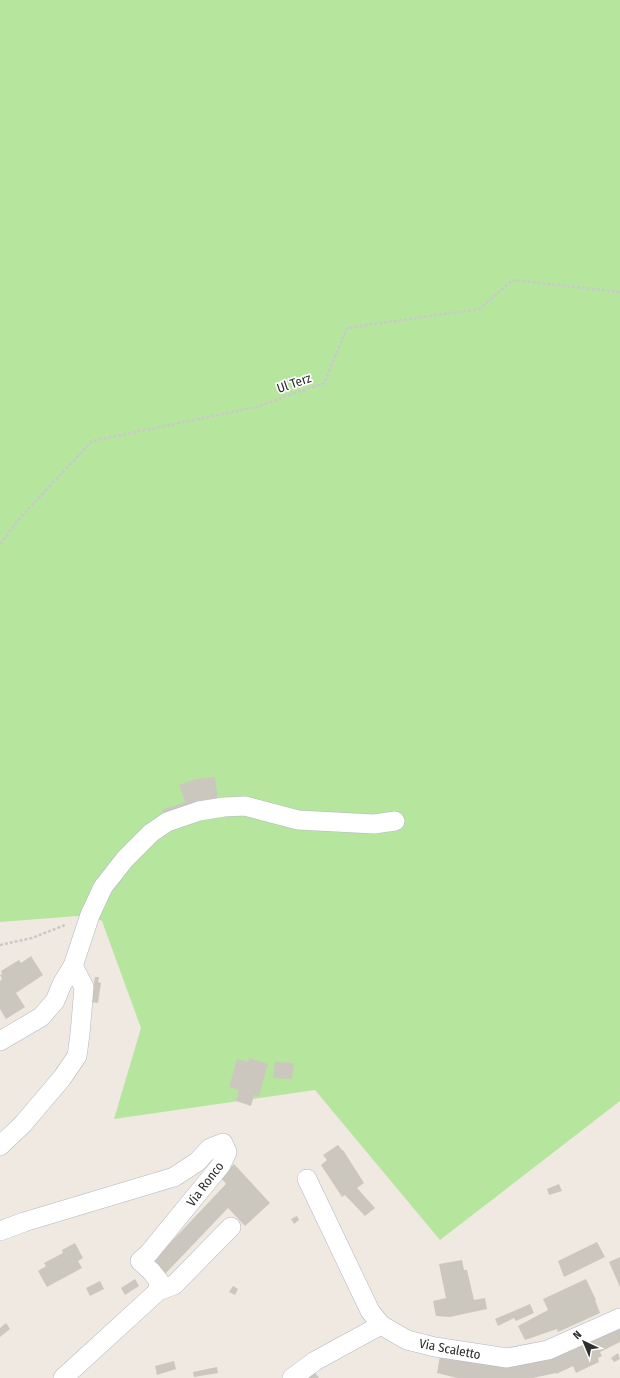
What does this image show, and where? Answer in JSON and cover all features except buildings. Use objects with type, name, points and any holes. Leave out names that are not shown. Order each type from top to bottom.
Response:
[{"type":"street","points":[[0,1041],[41,1017],[55,1001],[62,984],[73,966],[90,915],[102,887],[125,859],[151,833],[167,822],[199,811],[224,807],[244,806],[298,820],[374,824],[395,821]]},
{"type":"street","points":[[0,1146],[23,1124],[46,1098],[77,1056],[84,987],[73,966]]},
{"type":"street","name":"Via Ronco","points":[[0,1231],[24,1222],[174,1177],[197,1162],[210,1148],[222,1143],[227,1152],[221,1166],[149,1253],[140,1261],[156,1276],[159,1281],[158,1290]]},
{"type":"street","points":[[292,1378],[315,1361],[381,1325],[370,1311],[307,1179]]},
{"type":"street","points":[[63,1378],[158,1290],[174,1284],[231,1227]]},
{"type":"street","name":"Via Scaletto","points":[[381,1325],[407,1340],[435,1347],[507,1358],[548,1350],[620,1318]]},
{"type":"path","name":"Ul Terz","points":[[0,544],[18,520],[92,441],[256,407],[324,383],[347,328],[479,309],[513,280],[620,292]]},
{"type":"path","points":[[0,945],[32,938],[90,915]]},
{"type":"green space","points":[[0,0],[620,0],[620,1101],[440,1240],[315,1090],[114,1119],[141,1028],[102,921],[90,915],[0,922]]}]
